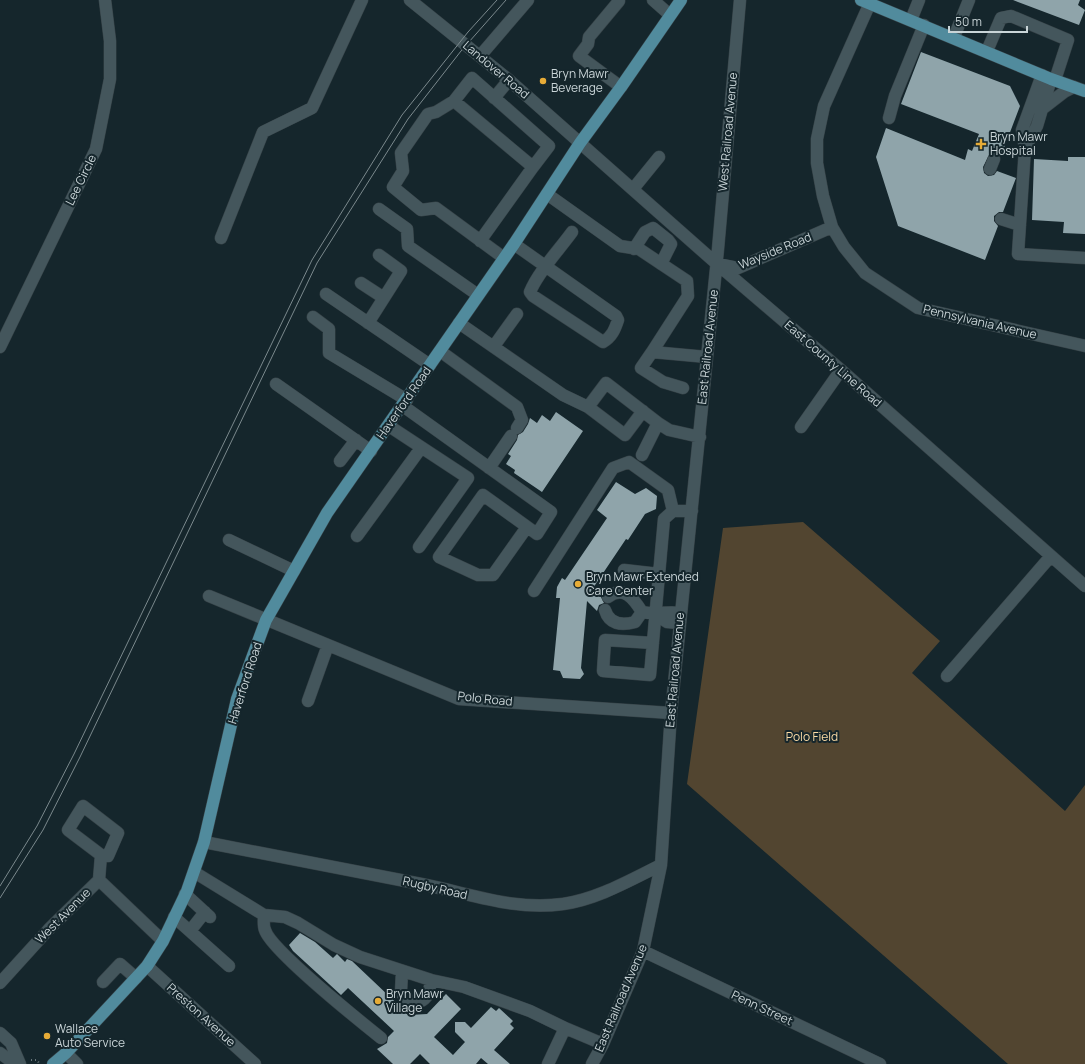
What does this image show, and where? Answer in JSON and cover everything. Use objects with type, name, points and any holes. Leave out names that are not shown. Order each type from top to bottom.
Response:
[{"type":"main road","name":"Haverford Road","points":[[53,1064],[66,1053],[147,966],[163,941],[185,894],[204,842],[237,699],[266,620],[327,513],[405,403],[514,244],[580,143],[681,0]]},
{"type":"main road","points":[[866,2],[1079,89]]},
{"type":"street","name":"Lee Circle","points":[[0,347],[96,149],[110,79],[110,41],[105,0]]},
{"type":"street","points":[[221,238],[263,132],[312,108],[362,0]]},
{"type":"street","name":"Landover Road","points":[[410,0],[509,80],[580,143]]},
{"type":"street","points":[[480,56],[528,0]]},
{"type":"street","points":[[653,0],[670,15]]},
{"type":"street","name":"West Railroad Avenue","points":[[717,264],[740,0]]},
{"type":"street","points":[[910,20],[919,0]]},
{"type":"street","points":[[954,37],[969,0]]},
{"type":"street","points":[[619,1],[589,37],[588,44],[579,56],[621,87]]},
{"type":"street","name":"Pennsylvania Avenue","points":[[866,2],[824,106],[817,138],[817,163],[822,196],[832,227],[844,247],[865,273],[918,308],[1085,346]]},
{"type":"street","points":[[987,51],[1001,18],[1011,16],[1068,40],[1022,130],[1025,148]]},
{"type":"street","points":[[890,118],[895,96],[912,58],[924,25]]},
{"type":"street","points":[[480,241],[549,146],[472,78],[454,101],[436,112],[428,114],[401,153],[403,171],[393,187],[421,210],[436,208],[480,241],[504,258]]},
{"type":"street","points":[[1049,78],[1037,126],[1025,148],[1016,194],[1020,225],[1018,254],[1085,258]]},
{"type":"street","points":[[494,98],[509,80]]},
{"type":"street","points":[[1041,110],[1064,92],[1079,89]]},
{"type":"street","points":[[454,101],[533,167]]},
{"type":"street","points":[[1026,120],[1037,126]]},
{"type":"street","name":"East County Line Road","points":[[580,143],[634,189],[717,264],[841,370],[1085,586]]},
{"type":"street","points":[[634,189],[659,157]]},
{"type":"street","points":[[547,194],[620,246],[639,249],[687,281],[688,296],[641,368],[662,382],[682,388]]},
{"type":"street","points":[[379,208],[407,229],[408,246],[478,296]]},
{"type":"street","points":[[1001,219],[1020,225]]},
{"type":"street","name":"Wayside Road","points":[[717,264],[738,268],[832,227]]},
{"type":"street","points":[[634,249],[645,232],[650,228],[653,228],[668,240],[670,244],[661,264]]},
{"type":"street","points":[[514,244],[547,266],[616,316],[618,320],[609,339],[603,342],[533,296],[530,292],[532,286],[547,266],[572,232]]},
{"type":"street","points":[[368,323],[402,271],[379,255]]},
{"type":"street","name":"East Railroad Avenue","points":[[592,1064],[604,1044],[643,952],[661,865],[671,713],[717,264]]},
{"type":"street","points":[[361,282],[384,298]]},
{"type":"street","points":[[326,294],[430,365]]},
{"type":"street","points":[[494,346],[517,314]]},
{"type":"street","points":[[313,317],[329,329],[330,353],[405,403],[489,468],[551,512],[537,534],[483,495],[439,557],[478,575],[493,575],[527,527]]},
{"type":"street","points":[[459,323],[563,395],[588,407],[624,434],[643,411]]},
{"type":"street","points":[[440,351],[517,407],[522,420],[489,468]]},
{"type":"street","points":[[652,352],[707,357]]},
{"type":"street","points":[[801,427],[841,370]]},
{"type":"street","points":[[588,407],[606,383],[669,430],[700,437]]},
{"type":"street","points":[[276,384],[371,451]]},
{"type":"street","points":[[642,455],[658,423]]},
{"type":"street","points":[[388,426],[468,478],[419,547]]},
{"type":"street","points":[[340,461],[356,440]]},
{"type":"street","points":[[357,536],[421,448]]},
{"type":"street","points":[[534,591],[612,468],[629,462],[668,490],[673,510]]},
{"type":"street","points":[[673,510],[692,512]]},
{"type":"street","points":[[653,643],[605,640],[603,670],[650,675],[656,615],[664,519],[673,510]]},
{"type":"street","points":[[229,540],[294,571]]},
{"type":"street","points":[[947,676],[1051,556]]},
{"type":"street","points":[[624,570],[659,574]]},
{"type":"street","points":[[608,597],[618,592],[627,593],[635,601],[642,612],[656,615],[667,622],[680,618]]},
{"type":"street","name":"Polo Road","points":[[209,596],[459,699],[671,713]]},
{"type":"street","points":[[605,610],[607,617],[612,623],[619,624],[635,622],[642,612]]},
{"type":"street","points":[[308,701],[328,645]]},
{"type":"street","name":"Rugby Road","points":[[204,842],[423,884],[483,900],[530,906],[563,904],[588,898],[612,889],[661,865]]},
{"type":"street","points":[[99,880],[101,855]]},
{"type":"street","points":[[194,872],[264,915],[285,917],[298,923],[334,945],[402,971],[432,980],[464,987],[530,1010],[565,1028],[604,1044]]},
{"type":"street","name":"West Avenue","points":[[0,983],[49,928],[99,880],[163,941]]},
{"type":"street","points":[[185,894],[208,914],[190,931]]},
{"type":"street","points":[[264,915],[264,931],[273,943],[328,994],[381,1038]]},
{"type":"street","points":[[174,917],[229,966]]},
{"type":"street","name":"Penn Street","points":[[643,952],[880,1064]]},
{"type":"street","points":[[103,982],[120,964],[136,978]]},
{"type":"street","name":"Preston Avenue","points":[[147,966],[255,1064]]},
{"type":"street","points":[[402,971],[401,992],[408,1000],[414,1002],[424,999],[428,994],[432,980]]},
{"type":"street","points":[[548,1064],[565,1028]]},
{"type":"street","points":[[0,1033],[10,1043],[25,1063]]},
{"type":"street","points":[[0,1053],[15,1064]]},
{"type":"street","points":[[66,1053],[77,1064]]},
{"type":"path","points":[[25,1063],[31,1060],[37,1060],[39,1063]]},
{"type":"green space","name":"Polo Field","points":[[803,522],[940,641],[912,673],[1065,811],[1085,785],[1085,1064],[1008,1064],[687,784],[723,528]]},
{"type":"building","points":[[1013,0],[1080,0],[1078,5],[1085,10],[1079,25]]},
{"type":"building","points":[[921,52],[1010,86],[1020,106],[1001,156],[996,152],[990,153],[983,167],[984,173],[988,176],[994,175],[997,171],[1016,178],[1003,212],[999,212],[994,216],[994,221],[998,226],[985,260],[898,226],[876,157],[886,128],[965,160],[968,149],[972,151],[979,134],[901,104]]},
{"type":"building","points":[[1068,157],[1085,157],[1085,234],[1063,233],[1064,222],[1032,220],[1034,159],[1068,161]]},
{"type":"building","points":[[556,412],[583,431],[542,492],[514,473],[515,470],[506,464],[511,456],[508,454],[517,440],[518,435],[523,432],[528,424],[530,418],[537,423],[542,415],[550,421]]},
{"type":"building","name":"Bryn Mawr Extended Care Center","points":[[616,482],[635,494],[646,488],[657,496],[656,509],[645,514],[628,540],[626,539],[589,594],[603,592],[601,597],[604,603],[599,605],[597,611],[587,601],[581,668],[584,674],[580,679],[563,678],[560,671],[553,670],[560,598],[556,598],[557,587],[562,578],[565,580],[607,518],[597,510]]},
{"type":"building","name":"Bryn Mawr Village","points":[[300,933],[315,942],[333,958],[337,954],[345,962],[347,959],[352,961],[409,1015],[427,1014],[446,994],[461,1009],[434,1037],[453,1055],[465,1042],[455,1032],[455,1022],[465,1022],[471,1028],[491,1007],[496,1011],[499,1008],[513,1021],[510,1024],[514,1028],[494,1050],[510,1064],[488,1064],[481,1058],[476,1064],[430,1064],[420,1054],[410,1064],[393,1064],[377,1049],[387,1043],[388,1037],[394,1031],[348,988],[341,995],[293,951],[289,945]]},
{"type":"tram line","points":[[0,886],[37,826],[74,754],[312,260],[402,115],[468,32],[497,0]]},
{"type":"tram line","points":[[0,898],[43,830],[80,757],[317,263],[408,119],[461,51],[506,0]]},
{"type":"place","name":"Bryn Mawr Beverage","points":[[543,81]]},
{"type":"place","name":"Bryn Mawr Hospital","points":[[981,144]]},
{"type":"place","name":"Bryn Mawr Extended Care Center","points":[[578,584]]},
{"type":"place","name":"Bryn Mawr Village","points":[[378,1001]]},
{"type":"place","name":"Wallace Auto Service","points":[[47,1036]]}]
